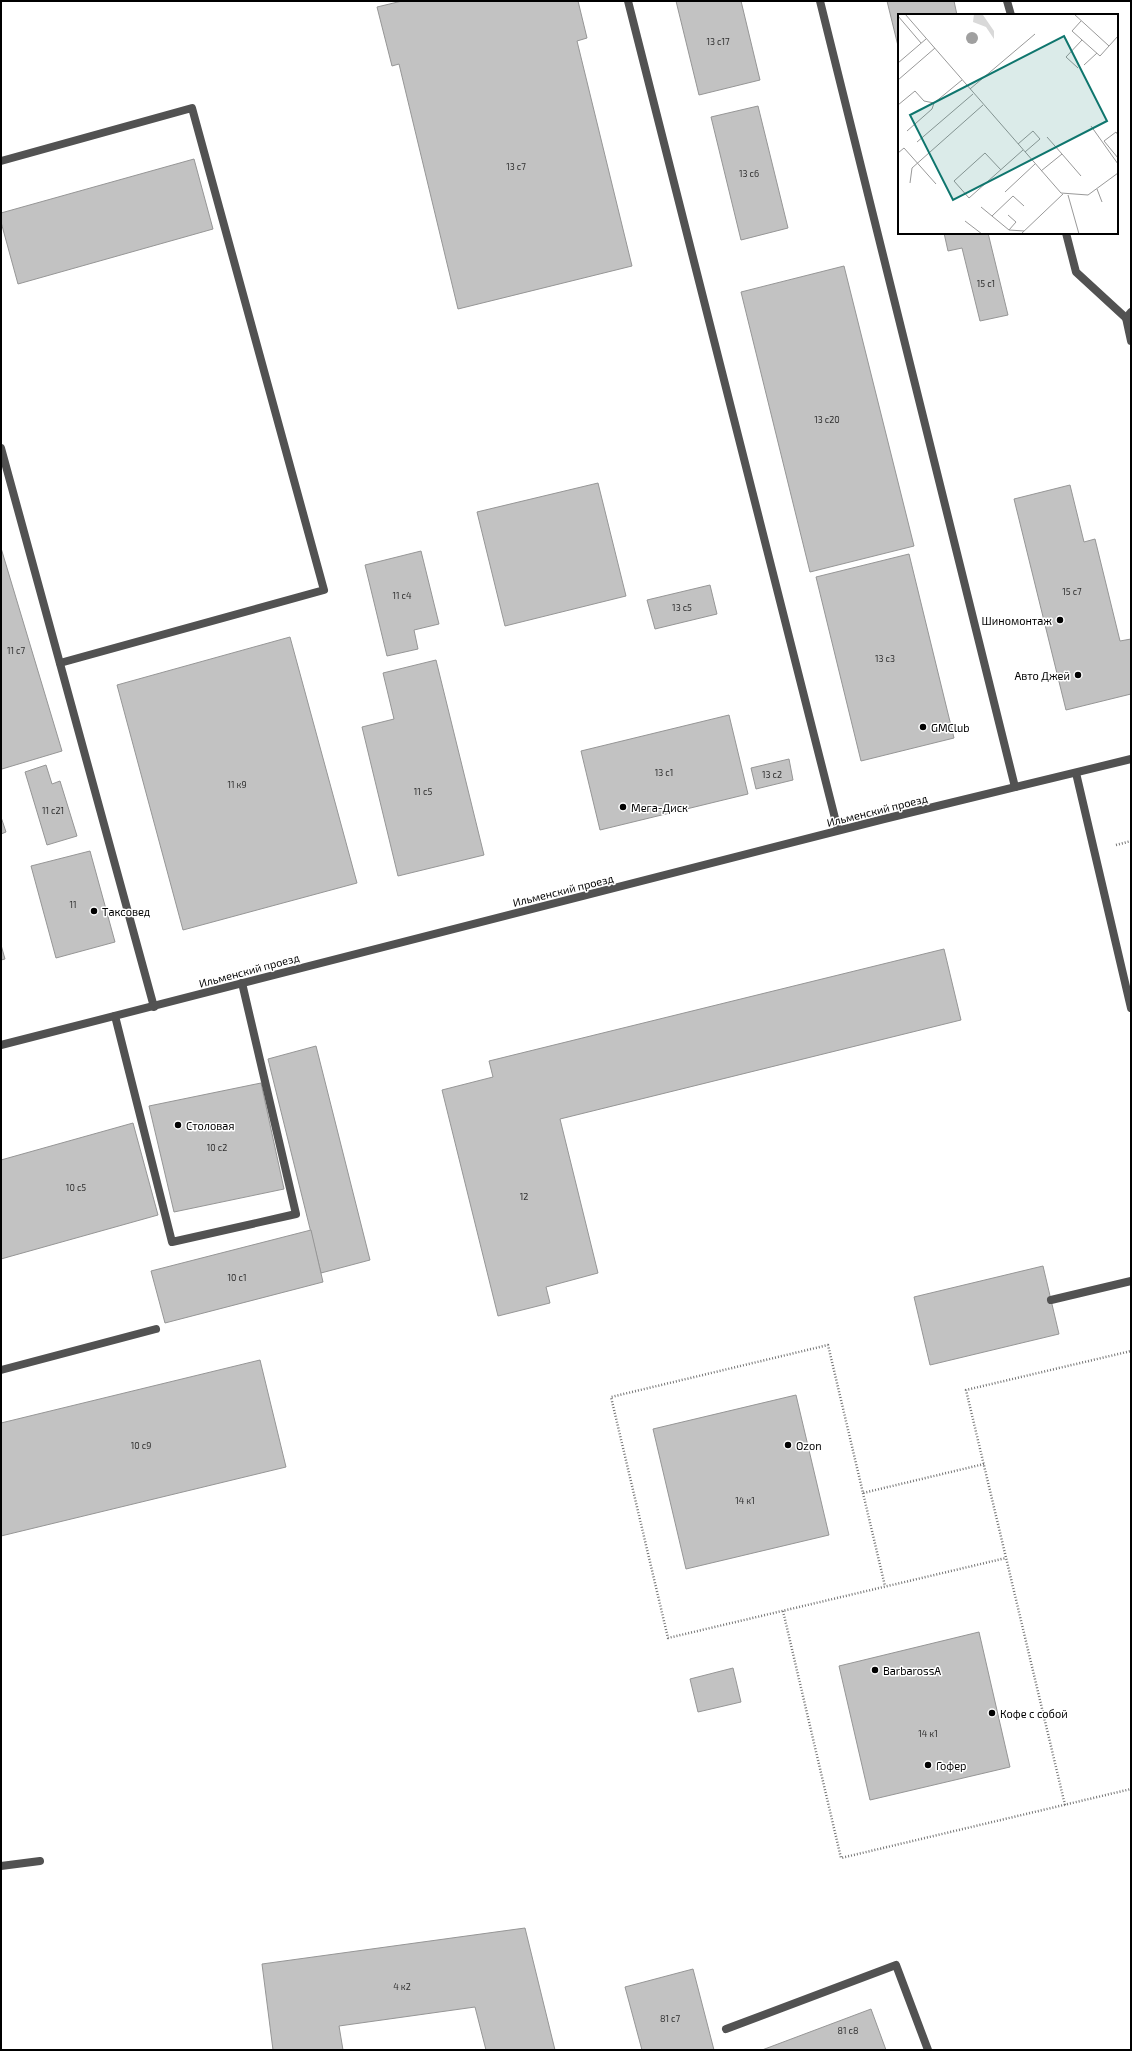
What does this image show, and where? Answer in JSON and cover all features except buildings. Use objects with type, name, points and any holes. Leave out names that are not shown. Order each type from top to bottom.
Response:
[{"type":"street","points":[[628,1],[838,830]]},
{"type":"street","points":[[820,1],[1015,787]]},
{"type":"street","points":[[1007,1],[1010,14]]},
{"type":"street","points":[[1,161],[192,108],[324,590],[60,663]]},
{"type":"street","points":[[1066,234],[1076,272],[1128,315],[1131,341]]},
{"type":"street","points":[[1,448],[154,1007]]},
{"type":"street","name":"Ильменский проезд","points":[[1,1045],[154,1007],[838,830],[1131,760]]},
{"type":"street","points":[[1076,773],[1131,1008]]},
{"type":"street","points":[[115,1016],[172,1242],[296,1214],[242,983]]},
{"type":"street","points":[[1051,1300],[1131,1281]]},
{"type":"street","points":[[1,1370],[156,1329]]},
{"type":"street","points":[[1,1866],[40,1861]]},
{"type":"street","points":[[726,2029],[896,1965],[928,2050]]},
{"type":"path","points":[[885,1586],[828,1345],[611,1397],[668,1638],[1006,1558]]},
{"type":"path","points":[[1065,1805],[966,1390],[1131,1351]]},
{"type":"path","points":[[863,1493],[984,1464]]},
{"type":"path","points":[[783,1611],[841,1858],[1131,1789]]},
{"type":"place","name":"Шиномонтаж","points":[[1060,620]]},
{"type":"place","name":"Авто Джей","points":[[1078,675]]},
{"type":"place","name":"GMClub","points":[[923,727]]},
{"type":"place","name":"Мега-Диск","points":[[623,807]]},
{"type":"place","name":"Таксовед","points":[[94,911]]},
{"type":"place","name":"Столовая","points":[[178,1125]]},
{"type":"place","name":"Ozon","points":[[788,1445]]},
{"type":"place","name":"BarbarossA","points":[[875,1670]]},
{"type":"place","name":"Кофе с собой","points":[[992,1713]]},
{"type":"place","name":"Гофер","points":[[928,1765]]}]
